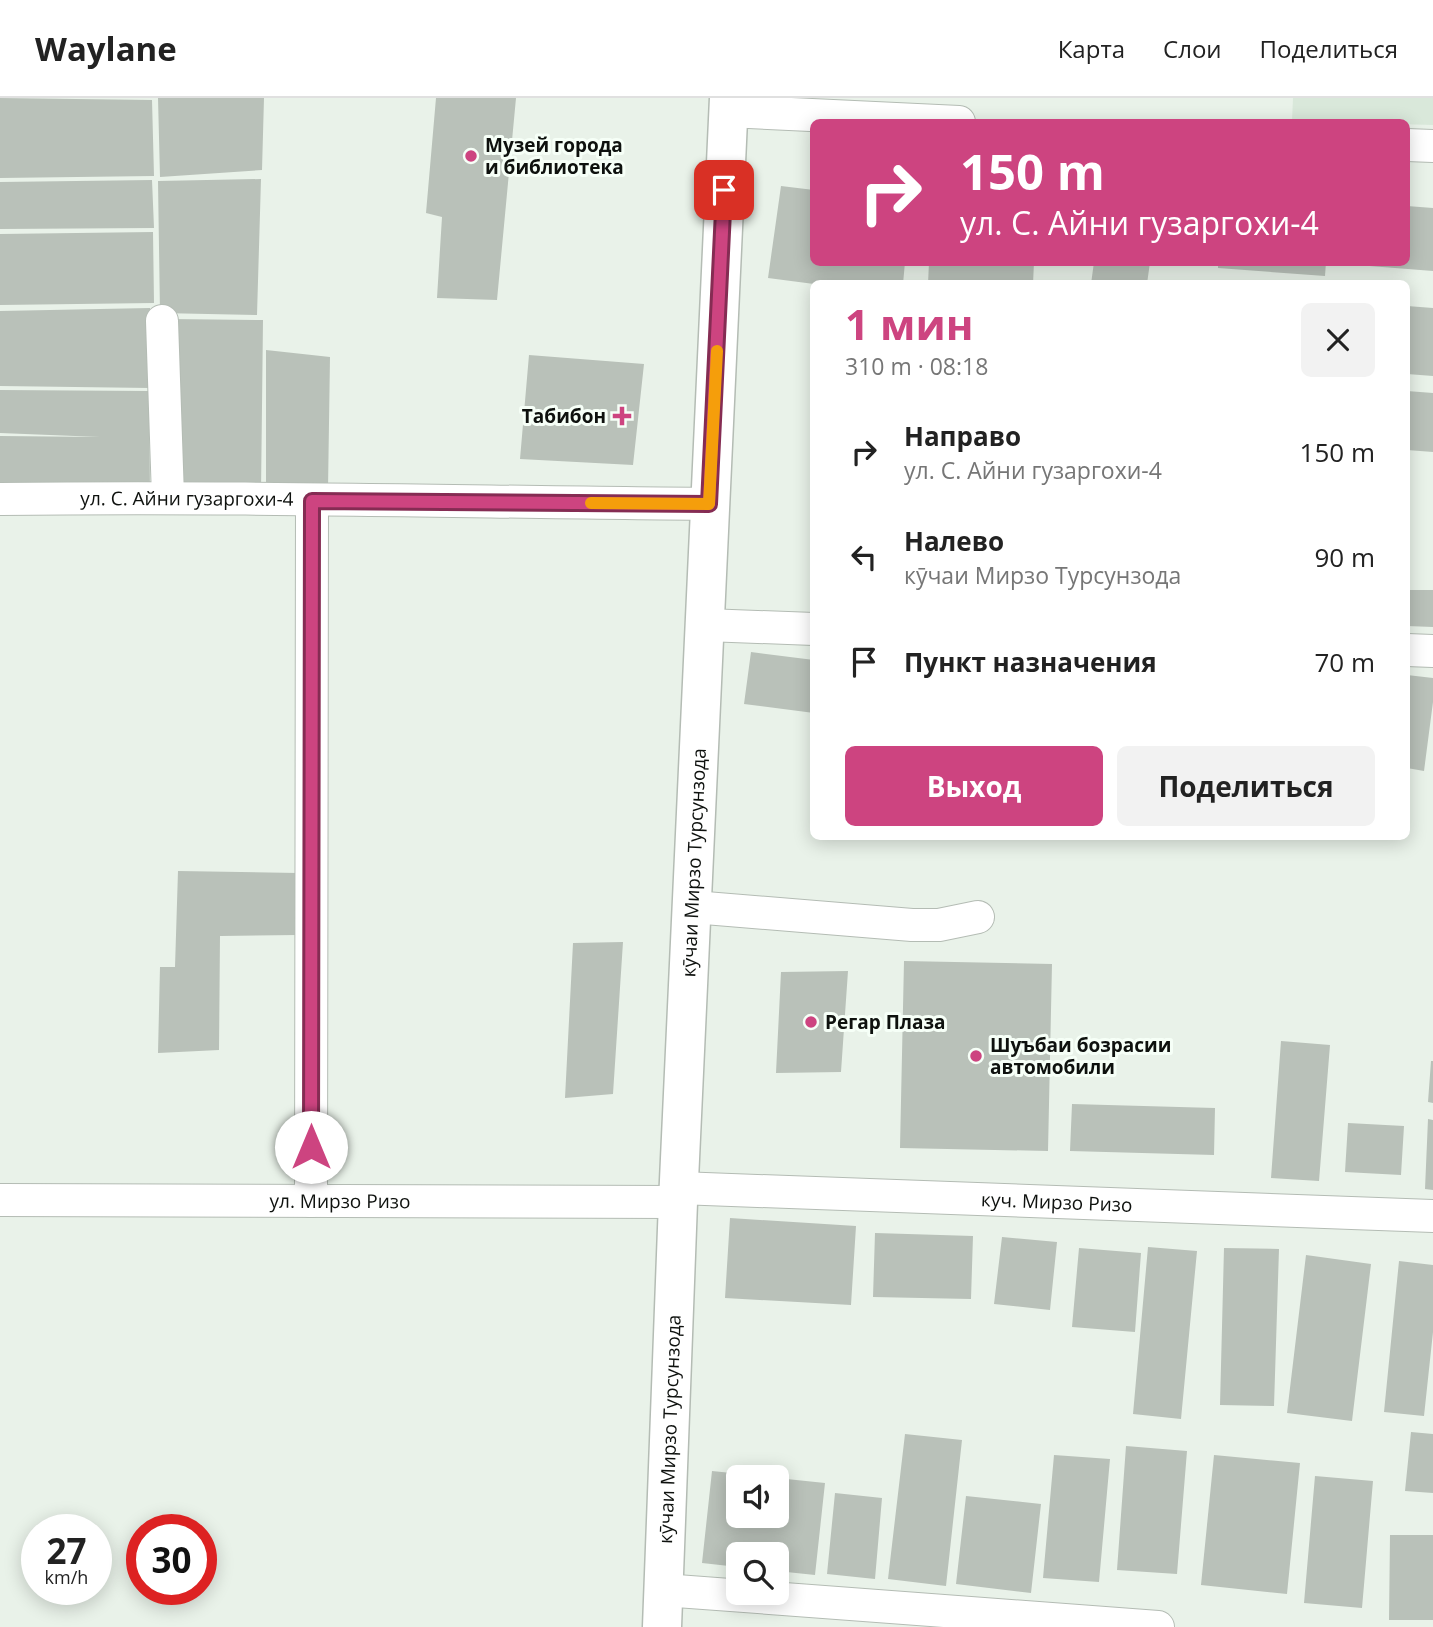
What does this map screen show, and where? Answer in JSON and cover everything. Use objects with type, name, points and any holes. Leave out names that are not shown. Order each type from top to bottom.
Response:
[{"type":"main road","name":"кӯчаи Мирзо Турсунзода","points":[[663,1609],[728,104]]},
{"type":"street","points":[[728,104],[920,119]]},
{"type":"street","points":[[1410,145],[1433,146]]},
{"type":"street","points":[[162,321],[169,497]]},
{"type":"street","name":"ул. С. Айни гузаргохи-4","points":[[0,499],[169,497],[312,501],[709,504]]},
{"type":"street","points":[[311,1201],[312,501]]},
{"type":"street","points":[[706,625],[810,629]]},
{"type":"street","points":[[1410,650],[1433,651]]},
{"type":"street","points":[[692,907],[912,925],[939,925],[978,917]]},
{"type":"street","name":"ул. Мирзо Ризо","points":[[0,1200],[311,1201],[679,1195]]},
{"type":"street","name":"куч. Мирзо Ризо","points":[[679,1195],[1433,1216]]},
{"type":"street","points":[[663,1609],[1158,1627]]},
{"type":"shaded area","points":[[1293,98],[1433,98],[1433,125],[1410,124],[1410,119],[1292,119]]},
{"type":"building","points":[[0,98],[152,100],[154,176],[0,178]]},
{"type":"building","points":[[158,98],[264,98],[262,170],[160,177]]},
{"type":"building","name":"Музей города и библиотека","points":[[436,98],[516,98],[497,300],[437,298],[442,217],[426,213]]},
{"type":"building","points":[[261,179],[257,315],[160,313],[158,181]]},
{"type":"building","points":[[152,180],[154,228],[0,229],[0,182]]},
{"type":"building","points":[[781,186],[810,190],[810,266],[905,266],[903,280],[810,280],[810,283],[768,278]]},
{"type":"building","points":[[1410,206],[1433,208],[1433,271],[1369,266],[1410,266]]},
{"type":"building","points":[[153,232],[154,303],[0,305],[0,234]]},
{"type":"building","points":[[929,266],[1034,266],[1033,280],[928,280]]},
{"type":"building","points":[[1093,266],[1149,266],[1148,280],[1092,280]]},
{"type":"building","points":[[1218,266],[1326,266],[1325,276]]},
{"type":"building","points":[[1410,306],[1433,308],[1433,376],[1410,374]]},
{"type":"building","points":[[150,308],[150,388],[0,386],[0,311]]},
{"type":"building","points":[[170,319],[263,320],[261,492],[173,492]]},
{"type":"building","points":[[266,350],[330,357],[328,489],[266,492]]},
{"type":"building","points":[[529,355],[644,364],[633,465],[520,459]]},
{"type":"building","points":[[0,390],[149,391],[150,492],[0,494],[0,436],[100,437],[0,433]]},
{"type":"building","points":[[1410,391],[1433,393],[1433,452],[1410,450]]},
{"type":"building","points":[[1410,590],[1433,590],[1433,627],[1410,626]]},
{"type":"building","points":[[751,652],[810,659],[810,712],[744,704]]},
{"type":"building","points":[[1410,675],[1433,678],[1433,702],[1424,771],[1410,769]]},
{"type":"building","points":[[178,871],[298,873],[297,935],[220,936],[219,1050],[158,1053],[160,967],[175,967]]},
{"type":"building","points":[[623,942],[613,1094],[565,1098],[573,943]]},
{"type":"building","name":"Шуъбаи бозрасии автомобили","points":[[904,961],[1052,964],[1048,1151],[900,1148]]},
{"type":"building","name":"Регар Плаза","points":[[848,971],[841,1072],[776,1073],[781,972]]},
{"type":"building","points":[[1281,1041],[1330,1045],[1319,1181],[1271,1178]]},
{"type":"building","points":[[1433,1061],[1433,1103],[1428,1102]]},
{"type":"building","points":[[1072,1104],[1215,1108],[1214,1155],[1070,1151]]},
{"type":"building","points":[[1428,1119],[1433,1120],[1433,1190],[1425,1189]]},
{"type":"building","points":[[1348,1123],[1404,1126],[1401,1175],[1345,1172]]},
{"type":"building","points":[[730,1218],[856,1226],[851,1305],[725,1298]]},
{"type":"building","points":[[875,1233],[973,1236],[971,1299],[873,1297]]},
{"type":"building","points":[[1002,1237],[1057,1242],[1050,1310],[994,1304]]},
{"type":"building","points":[[1148,1247],[1197,1251],[1181,1419],[1133,1414]]},
{"type":"building","points":[[1079,1248],[1141,1253],[1135,1332],[1072,1327]]},
{"type":"building","points":[[1224,1248],[1279,1249],[1274,1406],[1220,1405]]},
{"type":"building","points":[[1306,1255],[1371,1264],[1352,1421],[1287,1413]]},
{"type":"building","points":[[1399,1261],[1433,1265],[1433,1332],[1424,1416],[1384,1412]]},
{"type":"building","points":[[1411,1432],[1433,1434],[1433,1493],[1405,1491]]},
{"type":"building","points":[[905,1434],[962,1440],[946,1586],[888,1579]]},
{"type":"building","points":[[1126,1446],[1187,1451],[1177,1574],[1117,1570]]},
{"type":"building","points":[[1054,1455],[1110,1459],[1099,1582],[1043,1578]]},
{"type":"building","points":[[1214,1455],[1300,1463],[1287,1594],[1201,1585]]},
{"type":"building","points":[[712,1471],[726,1472],[726,1528],[789,1528],[789,1479],[825,1483],[815,1575],[789,1572],[789,1542],[726,1542],[726,1566],[702,1563]]},
{"type":"building","points":[[1315,1476],[1373,1481],[1362,1608],[1304,1603]]},
{"type":"building","points":[[835,1493],[882,1498],[875,1579],[827,1574]]},
{"type":"building","points":[[966,1496],[1041,1504],[1031,1593],[956,1584]]},
{"type":"building","points":[[1390,1535],[1433,1535],[1433,1620],[1389,1620]]},
{"type":"slow traffic","points":[[591,503],[709,504],[717,351]]},
{"type":"place","name":"Музей города и библиотека","points":[[471,156]]},
{"type":"place","name":"Табибон","points":[[622,416]]},
{"type":"place","name":"Регар Плаза","points":[[811,1022]]},
{"type":"place","name":"Шуъбаи бозрасии автомобили","points":[[976,1056]]},
{"type":"route","points":[[311,1147],[312,501],[709,504],[724,190]]}]
